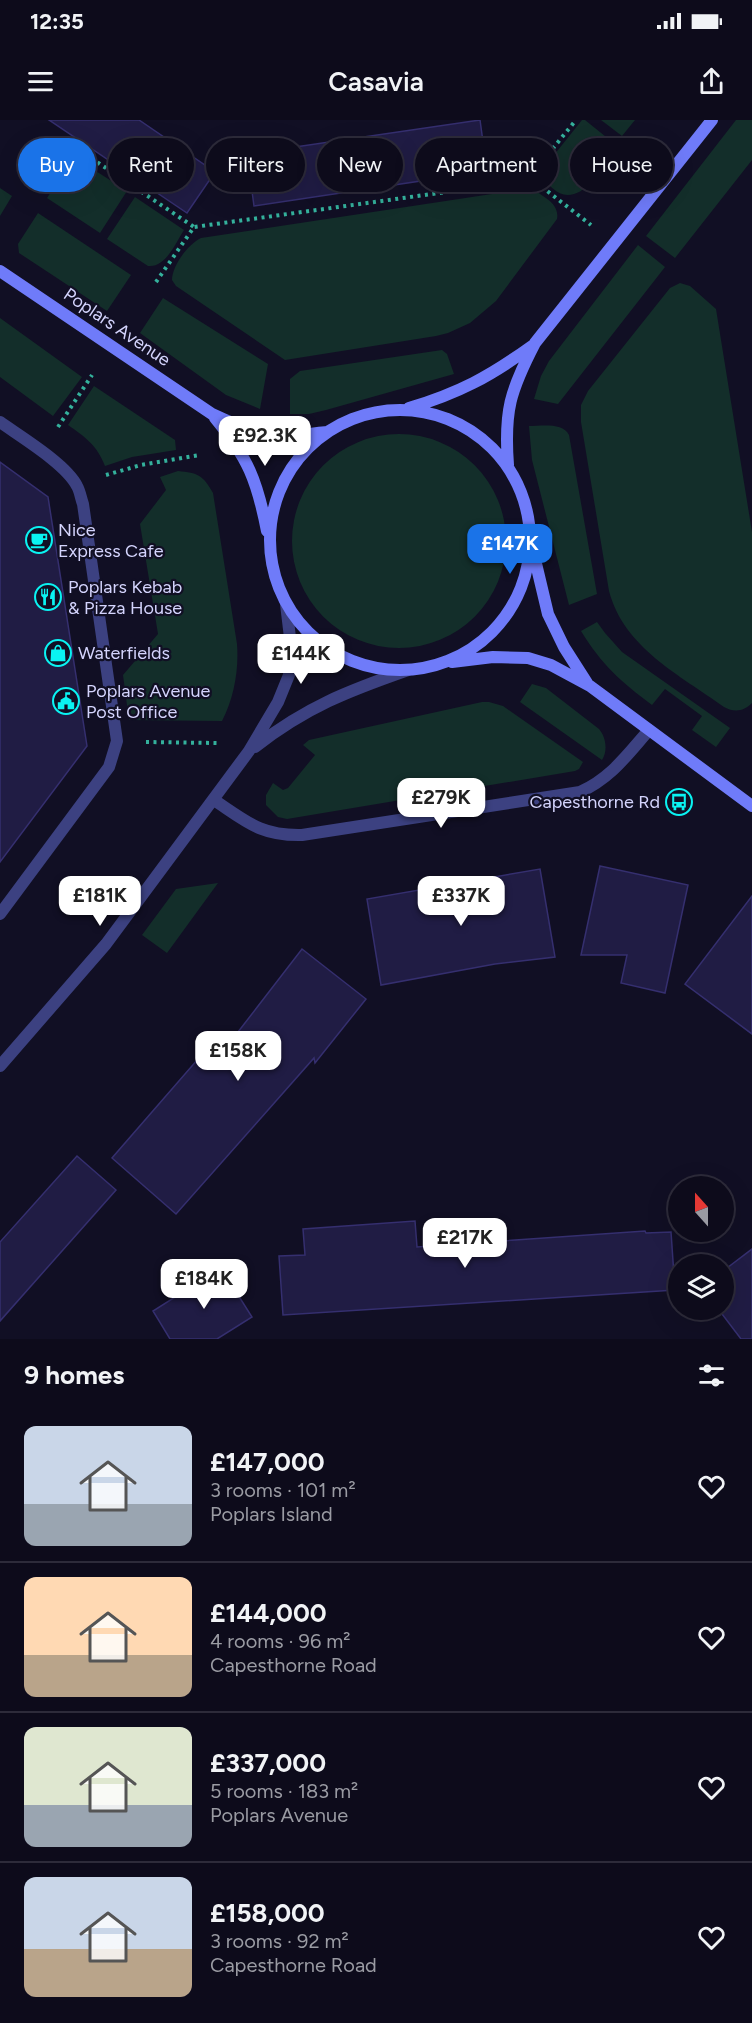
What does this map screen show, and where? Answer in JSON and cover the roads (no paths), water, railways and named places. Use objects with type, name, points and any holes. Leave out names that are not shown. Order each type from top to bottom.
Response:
[{"type":"street","points":[[508,465],[506,433],[508,406],[519,375],[535,344],[712,120]]},
{"type":"street","name":"Poplars Avenue","points":[[0,271],[212,414],[239,426],[266,434],[296,435],[327,432]]},
{"type":"street","points":[[269,541],[276,499],[296,461],[327,432],[363,414],[404,409],[444,398],[476,383],[535,344]]},
{"type":"street","points":[[404,409],[444,416],[479,435],[508,465],[525,502],[538,579],[548,614],[564,647],[590,686]]},
{"type":"street","name":"Poplars Avenue","points":[[212,414],[234,441],[246,461],[260,493],[274,574],[286,604],[308,633],[338,654],[372,667],[408,670],[443,663]]},
{"type":"street","points":[[0,422],[69,474],[78,486],[83,504],[117,741],[109,767],[0,914]]},
{"type":"street","points":[[443,663],[478,645],[506,617],[524,581],[531,542]]},
{"type":"street","points":[[0,1066],[106,944],[249,751],[278,702],[289,675],[291,646],[286,604]]},
{"type":"street","points":[[443,663],[493,657],[528,658],[551,665],[590,686],[752,806]]},
{"type":"street","points":[[249,751],[277,730],[326,701],[408,670]]},
{"type":"street","points":[[214,800],[260,830],[284,835],[302,835],[580,792],[609,774],[649,730]]},
{"type":"place","name":"Nice Express Cafe","points":[[39,540]]},
{"type":"place","name":"Poplars Kebab & Pizza House","points":[[48,597]]},
{"type":"place","name":"Waterfields","points":[[58,653]]},
{"type":"place","name":"Poplars Avenue Post Office","points":[[66,701]]},
{"type":"place","name":"Capesthorne Rd","points":[[679,802]]}]
